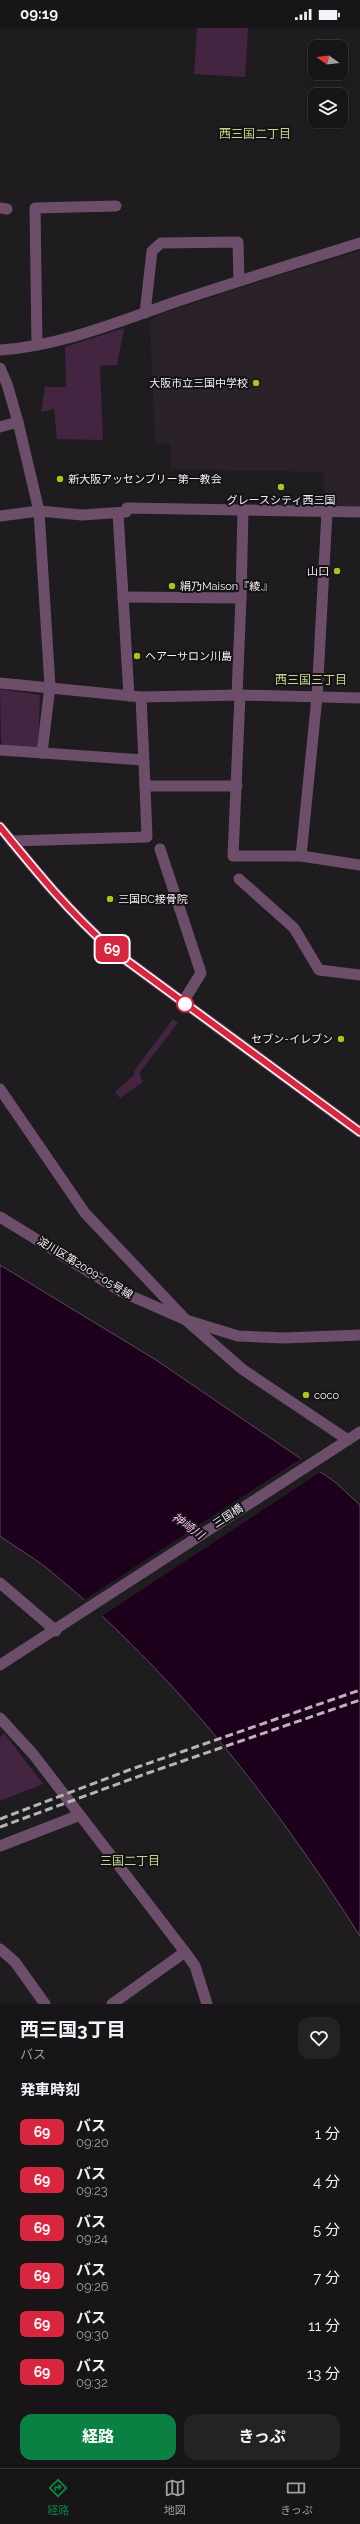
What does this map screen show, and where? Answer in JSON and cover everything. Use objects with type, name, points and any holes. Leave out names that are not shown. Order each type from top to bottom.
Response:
[{"type":"street","points":[[37,345],[35,208],[116,206]]},
{"type":"street","points":[[145,312],[152,251],[161,243],[238,242],[239,280]]},
{"type":"street","points":[[0,350],[37,345],[92,330],[239,280],[360,243]]},
{"type":"street","points":[[0,368],[7,384],[18,422],[39,510],[50,686],[42,753]]},
{"type":"street","points":[[0,427],[18,422]]},
{"type":"street","points":[[0,516],[39,510],[82,515],[118,513],[126,512],[127,508],[360,512]]},
{"type":"street","points":[[243,509],[237,786],[233,856],[300,856],[360,865]]},
{"type":"street","points":[[300,856],[317,697],[327,512]]},
{"type":"street","points":[[118,513],[129,696]]},
{"type":"street","points":[[123,597],[241,598]]},
{"type":"street","points":[[0,683],[50,686],[141,697],[238,695],[360,698]]},
{"type":"street","points":[[11,841],[147,837],[141,697]]},
{"type":"street","points":[[0,750],[143,760]]},
{"type":"street","points":[[145,786],[237,786]]},
{"type":"street","points":[[0,827],[51,889],[90,931],[133,966],[360,1132]]},
{"type":"street","points":[[160,849],[201,973],[183,1002]]},
{"type":"street","points":[[239,879],[294,928],[320,970],[360,975]]},
{"type":"street","points":[[0,1089],[85,1213],[186,1320],[238,1336],[284,1338],[360,1335]]},
{"type":"street","name":"淀川区第2009-05号線","points":[[0,1217],[122,1292],[186,1320],[242,1369],[343,1442]]},
{"type":"street","name":"三国橋","points":[[0,1665],[58,1629],[360,1432]]},
{"type":"street","points":[[0,1583],[58,1629]]},
{"type":"street","points":[[0,1718],[33,1754],[185,1952],[195,1966],[207,2004]]},
{"type":"street","points":[[0,1846],[80,1815]]},
{"type":"street","points":[[0,1949],[15,1962],[45,2004]]},
{"type":"street","points":[[112,2004],[185,1952]]},
{"type":"shaded area","points":[[197,28],[248,28],[245,77],[194,74]]},
{"type":"shaded area","name":"大阪市立三国中学校","points":[[360,251],[360,507],[325,506],[324,472],[171,469],[171,443],[155,444],[150,323],[155,316],[261,281]]},
{"type":"shaded area","points":[[124,328],[117,365],[100,366],[103,440],[57,439],[54,409],[41,412],[45,387],[66,387],[65,347]]},
{"type":"shaded area","points":[[0,689],[40,695],[38,748],[4,746],[1,742]]},
{"type":"shaded area","points":[[173,1019],[178,1023],[139,1073],[143,1082],[120,1098],[115,1092],[135,1074],[134,1071]]},
{"type":"shaded area","points":[[4,1733],[43,1784],[0,1801],[0,1737]]},
{"type":"water","name":"神崎川","points":[[0,1265],[156,1360],[335,1482],[360,1505],[360,1936],[294,1838],[221,1743],[182,1698],[142,1654],[99,1613],[48,1569],[0,1536]]},
{"type":"pier","points":[[303,1457],[322,1471],[99,1618],[81,1602]]},
{"type":"railway","points":[[0,1819],[129,1770],[360,1690]]},
{"type":"railway","points":[[0,1827],[145,1774],[360,1700]]},
{"type":"bus line","name":"69","points":[[0,827],[51,889],[90,931],[111,949],[360,1132]]},
{"type":"place","name":"大阪市立三国中学校","points":[[256,383]]},
{"type":"place","name":"新大阪アッセンブリー第一教会","points":[[60,479]]},
{"type":"place","name":"グレースシティ西三国","points":[[281,487]]},
{"type":"place","name":"山口","points":[[337,571]]},
{"type":"place","name":"絹乃Maison『綾.』","points":[[172,586]]},
{"type":"place","name":"ヘアーサロン川島","points":[[137,656]]},
{"type":"place","name":"三国BC接骨院","points":[[110,899]]},
{"type":"place","name":"セブン-イレブン","points":[[341,1039]]},
{"type":"place","name":"coco","points":[[306,1395]]},
{"type":"district","name":"西三国二丁目","points":[[255,134]]},
{"type":"district","name":"西三国三丁目","points":[[311,680]]},
{"type":"district","name":"三国二丁目","points":[[130,1861]]}]
